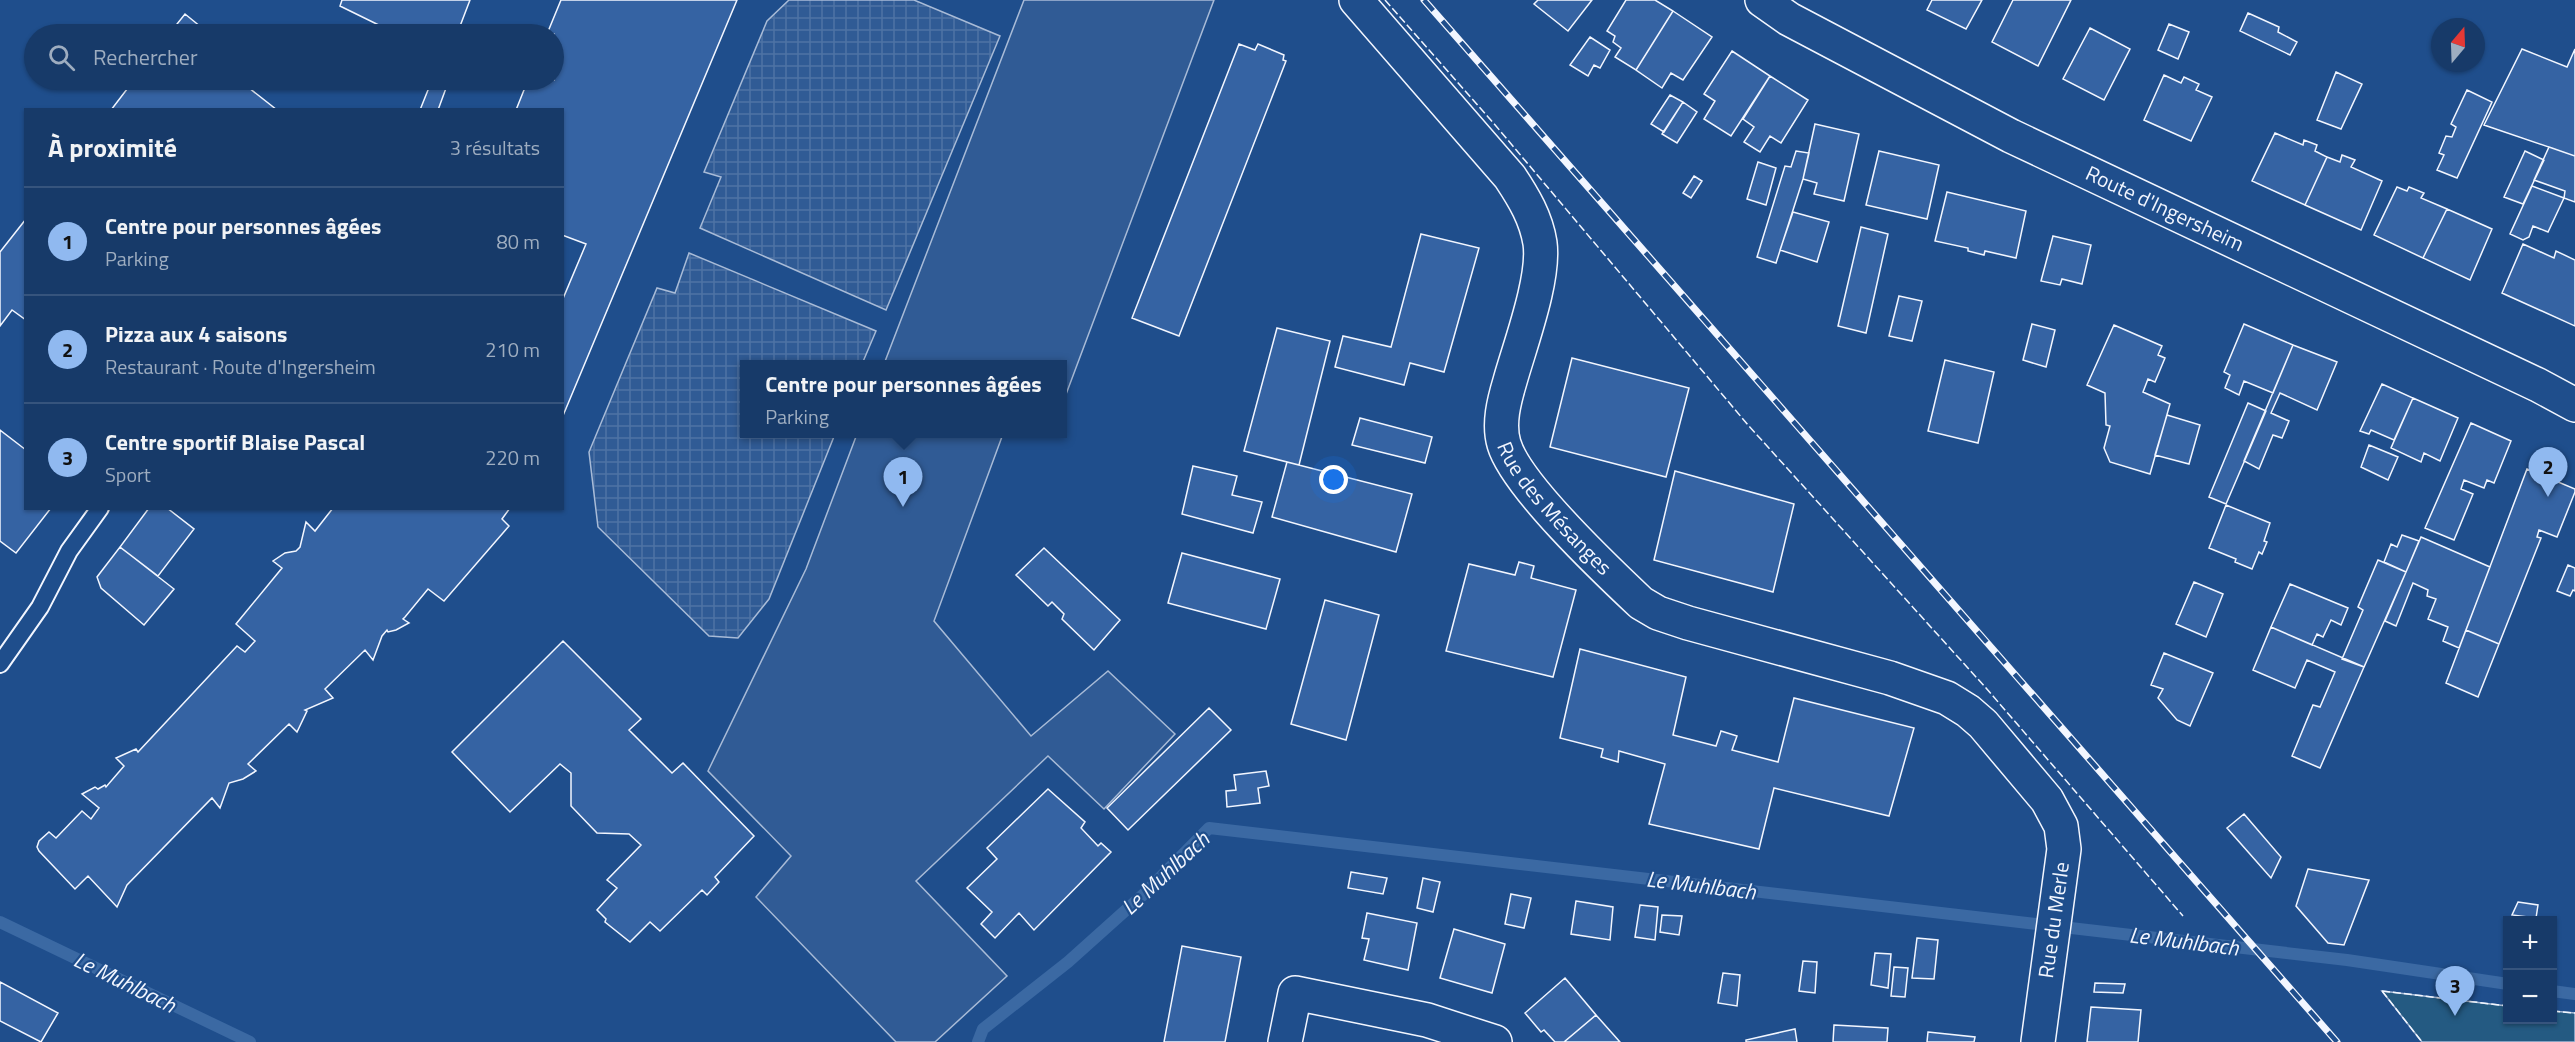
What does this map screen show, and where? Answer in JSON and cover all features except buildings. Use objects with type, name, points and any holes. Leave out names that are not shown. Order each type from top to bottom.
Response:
[{"type":"street","name":"Rue des Mésanges","points":[[1356,0],[1510,177],[1525,200],[1535,223],[1540,245],[1537,280],[1504,400],[1502,423],[1503,442],[1508,457],[1518,474],[1552,513],[1641,603],[1658,613],[1688,623],[1890,678],[1947,698],[1983,724],[2048,800]]},
{"type":"street","name":"Route d'Ingersheim","points":[[1762,0],[1789,19],[2011,136],[2528,380],[2575,405]]},
{"type":"street","name":"Rue du Merle","points":[[2038,1042],[2064,849],[2061,826],[2048,800]]},
{"type":"street","points":[[1285,1042],[1295,993],[1427,1020],[1495,1042]]},
{"type":"lane","points":[[0,664],[40,607],[69,551],[99,510]]},
{"type":"shaded area","points":[[789,0],[914,0],[1000,36],[886,310],[700,228],[721,177],[704,172],[767,21]]},
{"type":"shaded area","points":[[1024,0],[1214,0],[1067,392],[1067,360],[886,360]]},
{"type":"shaded area","points":[[689,253],[876,331],[864,360],[740,360],[740,438],[833,438],[769,599],[738,638],[709,636],[598,527],[589,452],[657,288],[675,293]]},
{"type":"shaded area","points":[[855,438],[1002,438],[934,621],[1031,736],[1108,671],[1175,734],[1104,809],[1048,756],[916,881],[1007,976],[935,1042],[896,1042],[756,897],[791,856],[708,771],[806,569]]},
{"type":"shaded area","points":[[2382,991],[2503,1006],[2503,1024],[2557,1024],[2557,1011],[2575,1013],[2575,1042],[2422,1042]]},
{"type":"waterway","name":"Le Muhlbach","points":[[978,1042],[983,1029],[1068,962],[1145,893],[1209,828],[2347,960],[2503,983]]},
{"type":"waterway","name":"Le Muhlbach","points":[[0,922],[250,1042]]},
{"type":"waterway","name":"Le Muhlbach","points":[[2557,992],[2575,994]]},
{"type":"railway","points":[[1424,0],[2337,1042]]},
{"type":"fence","points":[[1385,0],[1496,126],[1748,425],[1986,688],[2183,916]]},
{"type":"fence","points":[[2382,991],[2503,1005]]},
{"type":"fence","points":[[2382,991],[2422,1042]]},
{"type":"fence","points":[[2557,1011],[2575,1013]]},
{"type":"place","name":"Pizza aux 4 saisons","points":[[2548,497]]},
{"type":"place","name":"Centre pour personnes âgées","points":[[903,507]]},
{"type":"place","name":"Centre sportif Blaise Pascal","points":[[2455,1016]]}]
